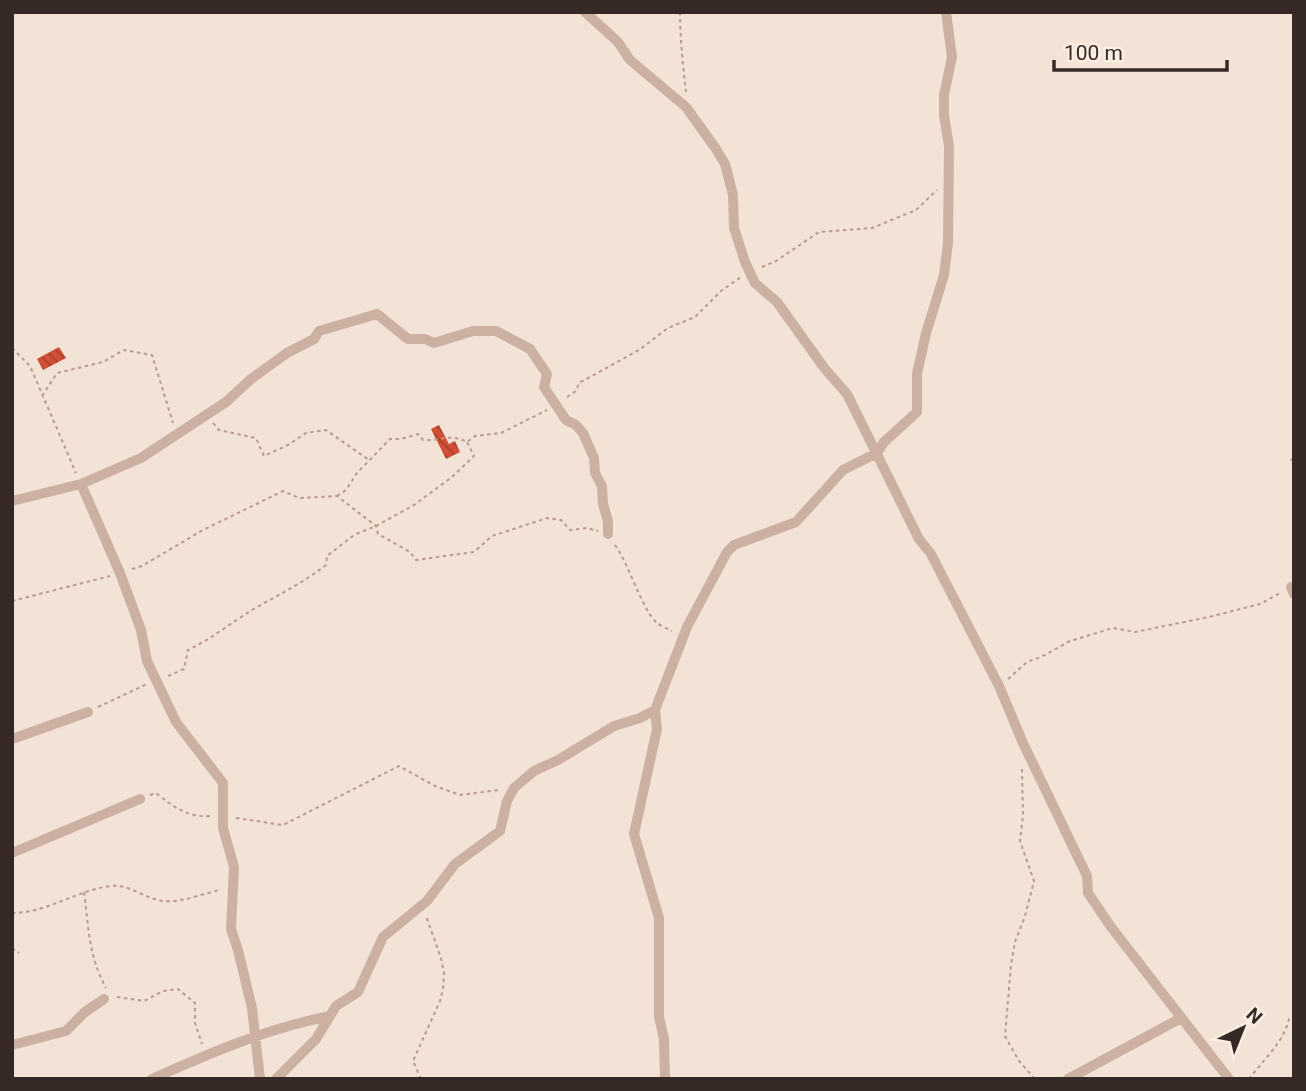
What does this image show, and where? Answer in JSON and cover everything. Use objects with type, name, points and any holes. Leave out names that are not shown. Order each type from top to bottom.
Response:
[{"type":"street","points":[[585,12],[618,42],[630,60],[686,107],[726,164],[733,195],[734,228],[755,283],[777,302],[825,369],[847,394],[919,539],[931,554],[999,686],[1023,743],[1087,876],[1088,893],[1111,927],[1229,1079]]},
{"type":"street","points":[[665,1079],[664,1039],[659,1017],[659,918],[634,834],[657,729],[655,710],[683,637],[727,552],[734,545],[796,522],[843,470],[877,453],[884,442],[917,412],[917,374],[926,333],[944,275],[948,243],[949,146],[944,95],[951,57],[946,12]]},
{"type":"street","points":[[12,501],[81,484],[141,458],[196,424],[287,353],[314,339],[319,331],[377,314],[408,339],[425,339],[435,343],[474,331],[496,331],[530,349],[547,374],[544,387],[566,420],[576,425],[583,433],[594,458],[594,473],[603,486],[608,534]]},
{"type":"street","points":[[81,484],[120,573],[141,630],[147,661],[176,722],[223,783],[221,815],[234,867],[231,929],[252,1008],[260,1079]]},
{"type":"street","points":[[276,1079],[316,1039],[336,1006],[358,992],[383,937],[427,901],[455,864],[499,831],[507,800],[514,788],[534,771],[558,760],[614,726],[655,710]]},
{"type":"street","points":[[12,738],[88,712]]},
{"type":"street","points":[[12,853],[140,799]]},
{"type":"street","points":[[12,1045],[66,1031],[85,1012],[104,999]]},
{"type":"street","points":[[152,1079],[256,1036],[299,1022],[330,1016]]},
{"type":"street","points":[[1068,1079],[1181,1017]]},
{"type":"path","points":[[680,12],[681,63],[686,107]]},
{"type":"path","points":[[12,348],[30,366],[81,484]]},
{"type":"path","points":[[42,396],[57,373],[103,362],[124,350],[152,355],[166,406],[178,435]]},
{"type":"path","points":[[467,442],[475,436],[501,433],[556,405]]},
{"type":"path","points":[[196,424],[211,421],[219,430],[256,438],[264,456],[306,433],[326,430],[369,460]]},
{"type":"path","points":[[12,601],[142,566],[203,530],[283,491],[299,498],[337,496],[346,490],[369,460],[390,439],[418,434],[423,440],[453,436],[467,442],[474,456],[453,477],[414,505],[354,535],[327,555],[326,565],[303,583],[188,650],[184,669],[88,712]]},
{"type":"path","points":[[1294,459],[1291,460],[1294,465]]},
{"type":"path","points":[[337,496],[376,526],[378,534],[410,552],[416,560],[474,552],[492,537],[547,518],[561,520],[570,530],[587,528],[608,534],[625,559],[656,623],[683,637]]},
{"type":"path","points":[[999,686],[1027,662],[1070,641],[1113,628],[1135,632],[1209,617],[1260,604],[1292,590]]},
{"type":"path","points":[[140,799],[156,793],[172,806],[191,815],[221,815],[283,825],[399,766],[435,786],[460,795],[514,788]]},
{"type":"path","points":[[1022,770],[1023,816],[1020,841],[1034,881],[1010,965],[1005,1036],[1019,1061],[1035,1079]]},
{"type":"path","points":[[12,914],[44,907],[84,892],[114,886],[132,889],[162,901],[233,888]]},
{"type":"path","points":[[84,892],[95,970],[106,988],[104,999],[118,997],[144,1001],[163,991],[178,989],[195,1003],[195,1023],[205,1055]]},
{"type":"path","points":[[421,1079],[413,1061],[440,1001],[444,973],[426,916],[427,901]]},
{"type":"path","points":[[12,948],[19,953]]},
{"type":"path","points":[[1249,1079],[1281,1038],[1289,1018],[1294,1016]]},
{"type":"building","points":[[59,347],[66,358],[43,370],[37,359]]},
{"type":"building","points":[[439,425],[449,444],[455,441],[460,452],[446,459],[431,429]]}]
